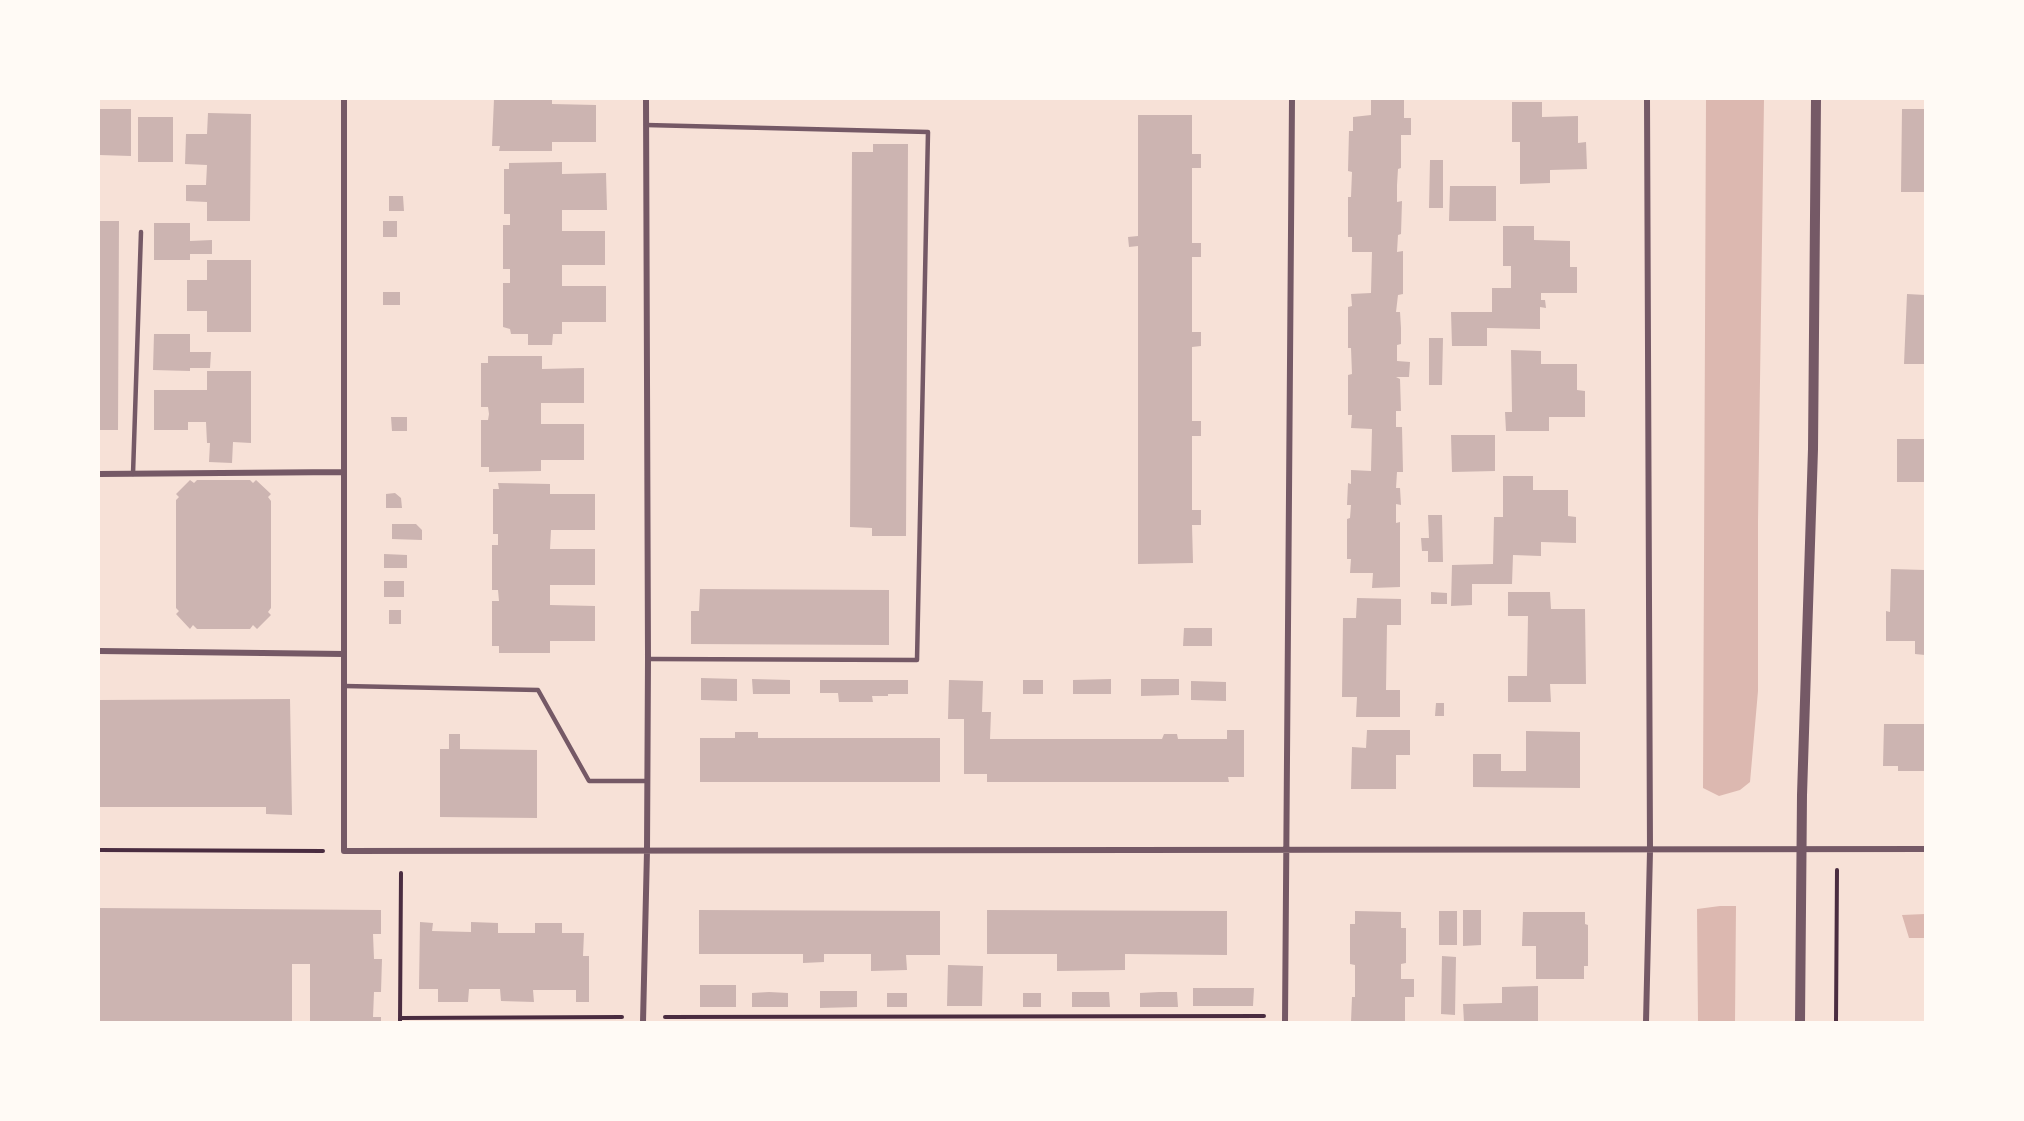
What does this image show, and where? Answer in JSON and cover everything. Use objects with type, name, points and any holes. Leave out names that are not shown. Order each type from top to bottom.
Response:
[{"type":"street","points":[[344,99],[344,851],[1925,849]]},
{"type":"street","points":[[643,1019],[648,659],[646,99]]},
{"type":"street","points":[[1285,1019],[1292,99]]},
{"type":"street","points":[[1646,1022],[1650,851],[1647,99]]},
{"type":"street","points":[[1800,1022],[1802,850],[1813,449],[1816,99]]},
{"type":"street","points":[[99,474],[344,472]]},
{"type":"street","points":[[99,651],[344,654]]},
{"type":"lane","points":[[646,125],[928,132],[917,660],[648,659]]},
{"type":"lane","points":[[133,474],[141,232]]},
{"type":"lane","points":[[344,686],[538,690],[589,781],[647,781]]},
{"type":"path","points":[[99,850],[344,851]]},
{"type":"path","points":[[1836,1022],[1838,850]]},
{"type":"path","points":[[402,851],[400,1020],[1285,1019]]},
{"type":"shaded area","points":[[1706,99],[1764,99],[1758,691],[1750,782],[1740,790],[1719,796],[1703,788]]},
{"type":"shaded area","points":[[1736,906],[1735,1022],[1698,1022],[1697,909]]},
{"type":"shaded area","points":[[1925,914],[1925,938],[1909,938],[1902,915]]},
{"type":"building","points":[[494,99],[552,99],[552,104],[596,105],[596,142],[552,142],[552,151],[499,151],[500,146],[492,146]]},
{"type":"building","points":[[1371,99],[1404,99],[1404,118],[1411,118],[1411,135],[1401,135],[1401,168],[1398,169],[1397,185],[1397,202],[1402,201],[1401,234],[1398,235],[1397,252],[1403,251],[1403,294],[1398,295],[1396,312],[1400,312],[1401,328],[1401,344],[1397,345],[1397,361],[1410,362],[1409,377],[1396,377],[1400,379],[1401,411],[1396,411],[1396,427],[1402,427],[1403,472],[1397,472],[1396,488],[1400,488],[1401,505],[1396,504],[1396,523],[1400,522],[1400,587],[1372,588],[1373,573],[1350,573],[1351,559],[1347,559],[1347,519],[1350,518],[1351,505],[1347,505],[1348,483],[1351,484],[1351,470],[1371,471],[1372,429],[1351,428],[1352,415],[1348,415],[1348,375],[1352,374],[1351,348],[1348,348],[1348,307],[1352,306],[1351,294],[1371,293],[1372,252],[1352,252],[1352,237],[1348,237],[1348,197],[1351,197],[1352,172],[1348,171],[1349,131],[1353,131],[1353,117],[1371,115]]},
{"type":"building","points":[[1512,102],[1542,102],[1542,117],[1578,116],[1578,143],[1586,142],[1587,169],[1550,170],[1550,183],[1520,184],[1520,142],[1512,142]]},
{"type":"building","points":[[99,109],[131,109],[131,156],[99,155]]},
{"type":"building","points":[[1902,109],[1925,109],[1925,192],[1901,192]]},
{"type":"building","points":[[208,113],[251,114],[250,221],[207,221],[207,202],[186,201],[186,185],[206,185],[207,165],[185,164],[186,134],[207,134]]},
{"type":"building","points":[[1138,115],[1192,115],[1192,154],[1201,154],[1201,168],[1192,168],[1192,243],[1201,243],[1201,257],[1192,257],[1192,332],[1201,332],[1201,346],[1192,347],[1192,421],[1201,421],[1201,436],[1192,436],[1192,510],[1201,510],[1201,525],[1192,525],[1193,563],[1138,564],[1138,246],[1129,247],[1128,237],[1138,236]]},
{"type":"building","points":[[138,117],[173,117],[173,162],[138,162]]},
{"type":"building","points":[[873,144],[908,144],[906,536],[872,536],[872,528],[850,527],[852,152],[873,152]]},
{"type":"building","points":[[1430,160],[1443,160],[1443,208],[1429,208]]},
{"type":"building","points":[[562,162],[562,174],[606,173],[607,210],[562,210],[562,231],[605,231],[605,265],[562,265],[562,286],[606,286],[606,322],[562,322],[562,334],[553,334],[552,345],[528,345],[528,334],[511,334],[510,329],[503,327],[503,283],[510,283],[510,269],[503,269],[503,225],[510,225],[510,214],[504,214],[504,169],[509,169],[509,163]]},
{"type":"building","points":[[1450,186],[1496,186],[1496,221],[1449,221]]},
{"type":"building","points":[[389,196],[403,196],[404,211],[389,211]]},
{"type":"building","points":[[99,221],[119,221],[118,430],[99,430]]},
{"type":"building","points":[[383,221],[397,221],[397,237],[383,237]]},
{"type":"building","points":[[154,223],[190,223],[190,241],[212,240],[212,254],[190,254],[190,260],[154,260]]},
{"type":"building","points":[[1503,226],[1534,226],[1534,240],[1570,241],[1570,267],[1577,267],[1577,293],[1541,293],[1541,300],[1545,300],[1546,308],[1540,307],[1540,329],[1487,328],[1487,346],[1452,346],[1451,312],[1492,312],[1492,288],[1511,288],[1511,266],[1503,266]]},
{"type":"building","points":[[207,260],[251,260],[251,332],[207,332],[207,311],[187,311],[187,280],[207,280]]},
{"type":"building","points":[[383,292],[400,292],[400,305],[383,305]]},
{"type":"building","points":[[1907,294],[1925,295],[1925,364],[1904,364]]},
{"type":"building","points":[[154,334],[190,334],[190,352],[211,352],[210,368],[190,368],[190,371],[153,370]]},
{"type":"building","points":[[1429,338],[1443,338],[1442,385],[1429,385]]},
{"type":"building","points":[[1511,350],[1541,351],[1541,364],[1577,364],[1577,390],[1585,391],[1585,417],[1549,417],[1549,431],[1506,431],[1505,412],[1512,412]]},
{"type":"building","points":[[488,356],[542,356],[542,369],[584,368],[584,403],[541,403],[541,424],[584,424],[584,460],[541,460],[541,471],[489,472],[489,467],[481,467],[481,420],[488,420],[489,414],[488,407],[481,407],[481,363],[488,363]]},
{"type":"building","points":[[207,371],[251,371],[251,443],[233,442],[232,463],[209,462],[210,443],[207,443],[206,422],[188,422],[188,430],[154,430],[154,390],[207,390]]},
{"type":"building","points":[[391,417],[407,417],[407,431],[392,431]]},
{"type":"building","points":[[1451,435],[1495,435],[1495,471],[1452,472]]},
{"type":"building","points":[[1897,439],[1925,439],[1925,482],[1897,482]]},
{"type":"building","points":[[1503,476],[1533,476],[1533,490],[1568,490],[1568,516],[1576,517],[1576,543],[1541,542],[1541,556],[1513,555],[1512,584],[1472,584],[1472,605],[1451,606],[1452,565],[1493,564],[1494,517],[1503,517]]},
{"type":"building","points":[[190,480],[194,483],[197,480],[250,480],[253,483],[256,480],[271,494],[268,497],[271,501],[271,608],[268,612],[271,615],[257,629],[253,625],[250,629],[197,629],[193,625],[190,629],[176,614],[179,611],[176,608],[176,500],[179,497],[176,494]]},
{"type":"building","points":[[498,483],[550,484],[550,494],[595,494],[595,530],[551,530],[550,549],[595,549],[595,585],[550,585],[550,605],[595,606],[595,641],[550,641],[550,653],[499,653],[499,646],[492,646],[492,601],[499,601],[498,590],[492,590],[492,545],[498,545],[498,534],[493,534],[493,489],[499,489]]},
{"type":"building","points":[[395,493],[401,498],[402,508],[386,508],[386,494]]},
{"type":"building","points":[[1428,515],[1442,515],[1443,562],[1428,562],[1428,551],[1422,551],[1421,538],[1429,538]]},
{"type":"building","points":[[392,524],[416,524],[422,530],[422,540],[392,539]]},
{"type":"building","points":[[384,554],[407,555],[407,568],[384,568]]},
{"type":"building","points":[[1891,569],[1925,570],[1925,655],[1915,654],[1915,641],[1886,641],[1886,611],[1890,612]]},
{"type":"building","points":[[384,581],[404,581],[404,597],[384,597]]},
{"type":"building","points":[[700,589],[889,590],[889,645],[691,644],[691,611],[699,611]]},
{"type":"building","points":[[1431,592],[1447,593],[1447,604],[1431,604]]},
{"type":"building","points":[[1508,592],[1550,592],[1551,609],[1585,609],[1586,684],[1550,684],[1551,702],[1508,702],[1508,676],[1527,676],[1528,616],[1508,616]]},
{"type":"building","points":[[1357,598],[1401,599],[1401,625],[1387,625],[1386,690],[1400,690],[1400,717],[1356,717],[1357,697],[1342,697],[1343,618],[1356,618]]},
{"type":"building","points":[[389,610],[401,610],[401,624],[389,624]]},
{"type":"building","points":[[1184,628],[1212,628],[1212,646],[1183,646]]},
{"type":"building","points":[[701,678],[737,679],[737,701],[701,700]]},
{"type":"building","points":[[752,679],[790,680],[790,694],[753,694]]},
{"type":"building","points":[[1111,679],[1111,694],[1073,694],[1073,680]]},
{"type":"building","points":[[1141,679],[1179,679],[1179,695],[1141,696]]},
{"type":"building","points":[[820,680],[908,680],[908,694],[872,696],[873,702],[839,702],[838,693],[820,693]]},
{"type":"building","points":[[949,680],[983,681],[982,712],[991,712],[990,739],[1162,739],[1164,734],[1177,734],[1178,739],[1227,739],[1227,730],[1244,730],[1244,777],[1228,777],[1229,782],[987,782],[987,774],[964,774],[964,719],[948,719]]},
{"type":"building","points":[[1023,680],[1043,680],[1043,694],[1023,694]]},
{"type":"building","points":[[1191,681],[1226,682],[1226,701],[1191,700]]},
{"type":"building","points":[[290,699],[292,815],[266,814],[266,807],[99,807],[99,700]]},
{"type":"building","points":[[1436,703],[1444,703],[1444,716],[1435,716]]},
{"type":"building","points":[[1884,724],[1925,724],[1925,771],[1898,771],[1898,766],[1883,766]]},
{"type":"building","points":[[1367,730],[1410,730],[1410,755],[1396,755],[1396,789],[1351,789],[1352,747],[1366,748]]},
{"type":"building","points":[[1526,731],[1580,732],[1580,788],[1473,787],[1473,754],[1501,754],[1501,771],[1526,771]]},
{"type":"building","points":[[735,732],[758,732],[758,738],[940,738],[940,782],[700,782],[700,738],[735,738]]},
{"type":"building","points":[[449,734],[460,734],[460,749],[537,750],[537,818],[440,817],[440,749],[449,749]]},
{"type":"building","points":[[99,908],[381,910],[381,934],[373,934],[374,959],[382,959],[381,992],[374,992],[373,1017],[381,1017],[381,1022],[310,1022],[310,964],[292,964],[292,1022],[99,1022]]},
{"type":"building","points":[[699,910],[940,911],[940,955],[906,955],[907,970],[871,971],[871,954],[824,954],[824,962],[803,963],[803,954],[699,954]]},
{"type":"building","points":[[987,910],[1227,911],[1227,955],[1125,954],[1125,970],[1057,971],[1057,954],[987,954]]},
{"type":"building","points":[[1463,910],[1481,910],[1481,945],[1463,946]]},
{"type":"building","points":[[1355,911],[1401,912],[1401,928],[1406,928],[1406,963],[1401,964],[1401,979],[1414,979],[1414,997],[1405,997],[1405,1022],[1351,1022],[1352,997],[1355,997],[1355,965],[1350,964],[1350,924],[1355,924]]},
{"type":"building","points":[[1439,911],[1457,911],[1457,945],[1439,945]]},
{"type":"building","points":[[1523,912],[1585,912],[1585,924],[1588,925],[1588,966],[1584,966],[1584,979],[1536,979],[1536,946],[1522,946]]},
{"type":"building","points":[[420,922],[433,923],[432,931],[471,932],[471,922],[498,923],[498,933],[535,933],[535,923],[562,923],[562,933],[584,933],[583,956],[589,956],[589,1002],[576,1002],[576,990],[533,990],[534,1002],[501,1001],[500,989],[469,989],[468,1002],[438,1002],[438,989],[419,989]]},
{"type":"building","points":[[1442,956],[1456,957],[1455,1015],[1441,1014]]},
{"type":"building","points":[[948,965],[983,966],[982,1006],[947,1006]]},
{"type":"building","points":[[700,985],[736,985],[736,1007],[700,1007]]},
{"type":"building","points":[[1538,986],[1538,1022],[1464,1022],[1463,1004],[1502,1003],[1502,987]]},
{"type":"building","points":[[1193,988],[1254,988],[1253,1006],[1193,1006]]},
{"type":"building","points":[[820,991],[857,991],[857,1007],[820,1008]]},
{"type":"building","points":[[1072,992],[1109,992],[1110,1007],[1072,1007]]},
{"type":"building","points":[[1177,992],[1178,1007],[1140,1007],[1140,993]]},
{"type":"building","points":[[752,993],[788,993],[788,1007],[752,1007]]},
{"type":"building","points":[[887,993],[907,993],[907,1007],[887,1007]]},
{"type":"building","points":[[1023,993],[1041,993],[1041,1007],[1023,1007]]}]
